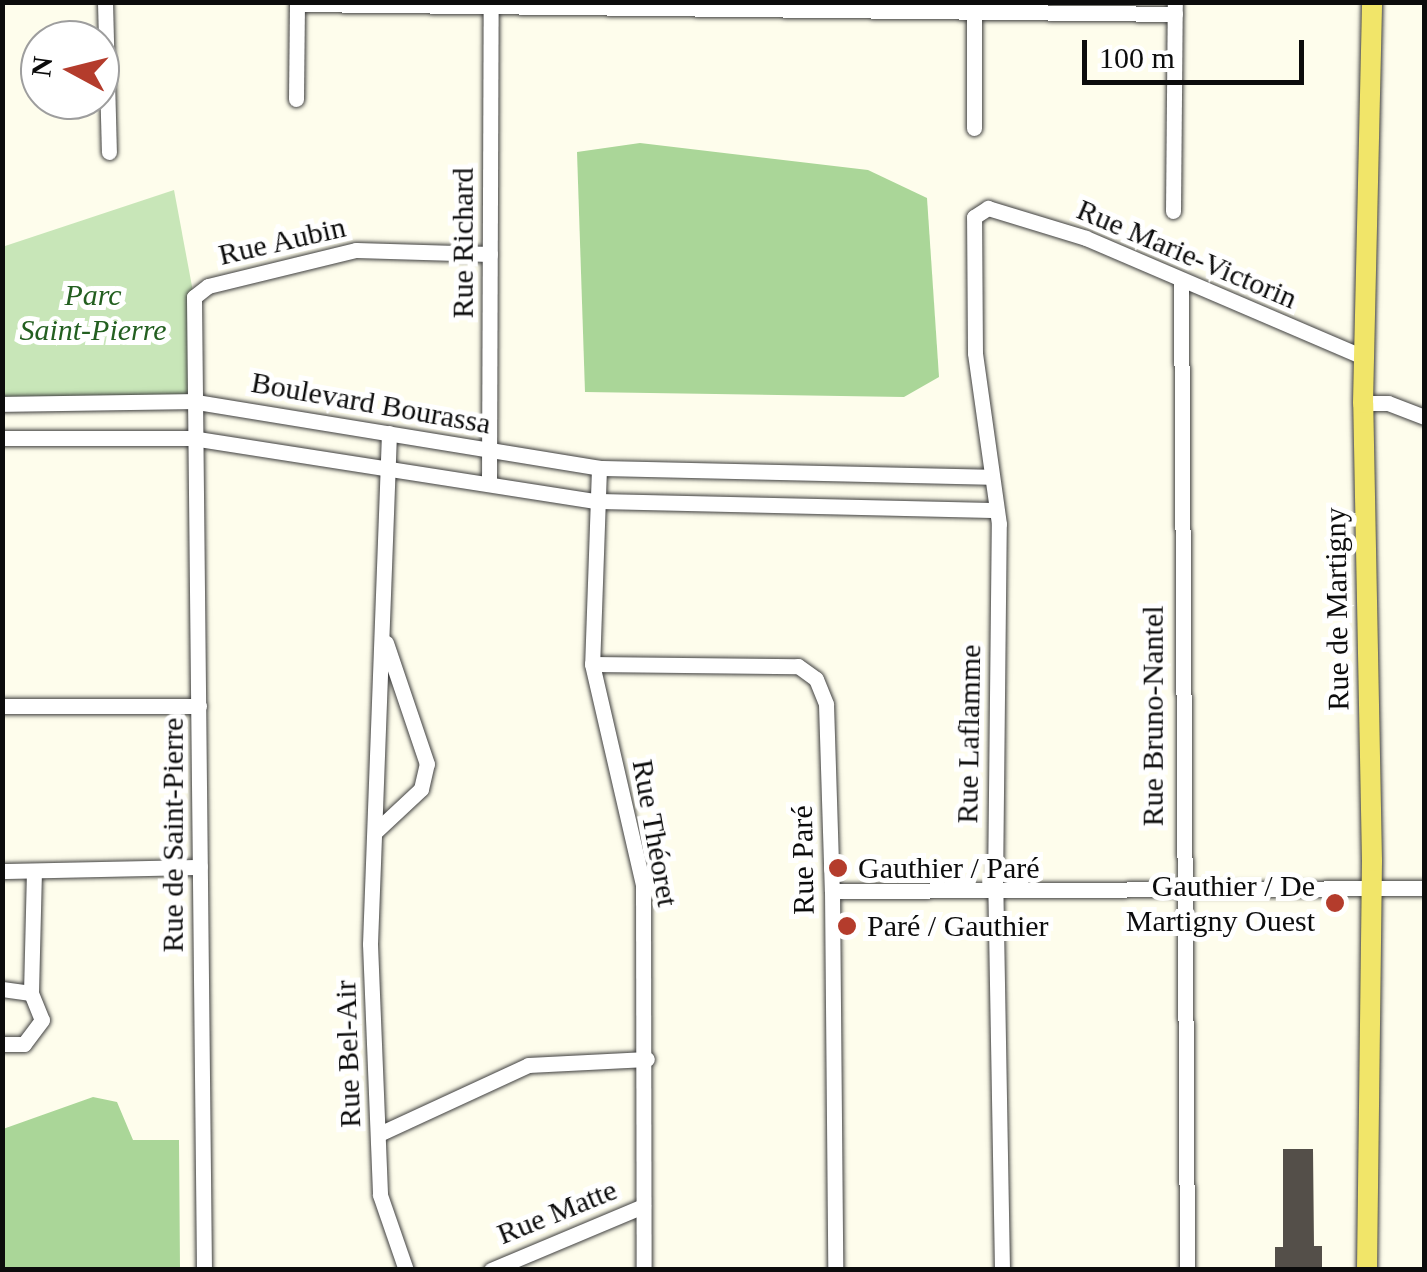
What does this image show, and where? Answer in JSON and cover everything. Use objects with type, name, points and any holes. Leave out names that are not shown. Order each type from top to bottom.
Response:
[{"type":"main road","name":"Rue de Martigny","points":[[1367,1270],[1371,1214],[1372,888],[1363,356],[1372,2]]},
{"type":"main road","name":"Rue de Martigny","points":[[1371,1214],[1380,1270]]},
{"type":"street","points":[[105,2],[110,152]]},
{"type":"street","points":[[296,99],[297,3],[1174,8],[1173,211]]},
{"type":"street","name":"Rue Richard","points":[[488,483],[491,4]]},
{"type":"street","points":[[974,8],[974,128]]},
{"type":"street","name":"Rue Marie-Victorin","points":[[988,208],[1086,238],[1180,282],[1363,356]]},
{"type":"street","name":"Rue Laflamme","points":[[988,208],[974,218],[970,260],[978,384],[995,510],[995,888],[1002,1270]]},
{"type":"street","name":"Rue Aubin","points":[[191,401],[194,297],[208,286],[356,250],[490,254]]},
{"type":"street","name":"Rue Bruno-Nantel","points":[[1180,282],[1181,886],[1187,1270]]},
{"type":"street","name":"Boulevard Bourassa","points":[[2,404],[191,401],[599,468],[992,477]]},
{"type":"street","name":"Rue de Saint-Pierre","points":[[191,401],[200,706],[204,1270]]},
{"type":"street","points":[[1363,403],[1388,404],[1424,417]]},
{"type":"street","points":[[28,404],[30,436]]},
{"type":"street","name":"Rue Bel-Air","points":[[389,433],[370,944],[380,1195],[406,1270]]},
{"type":"street","name":"Boulevard Bourassa","points":[[2,438],[192,438],[598,501],[995,510]]},
{"type":"street","name":"Rue Théoret","points":[[599,468],[592,664],[643,884],[647,1059],[644,1270]]},
{"type":"street","points":[[704,470],[704,504]]},
{"type":"street","name":"Rue Bel-Air","points":[[375,832],[422,789],[427,764],[383,634]]},
{"type":"street","name":"Rue Paré","points":[[592,664],[798,666],[816,678],[826,704],[832,891],[834,1270]]},
{"type":"street","points":[[2,706],[200,706]]},
{"type":"street","points":[[2,872],[200,868]]},
{"type":"street","points":[[2,1044],[24,1044],[39,1030],[42,1010],[30,993],[34,871]]},
{"type":"street","points":[[832,891],[1181,886],[1424,888]]},
{"type":"street","points":[[2,989],[30,993]]},
{"type":"street","points":[[378,1134],[528,1065],[647,1059]]},
{"type":"street","name":"Rue Matte","points":[[491,1270],[644,1206]]},
{"type":"green space","points":[[640,143],[868,170],[927,198],[939,377],[904,397],[585,392],[577,152]]},
{"type":"green space","name":"Parc Saint-Pierre","points":[[174,190],[194,297],[191,401],[3,404],[2,247]]},
{"type":"green space","points":[[93,1097],[117,1102],[133,1140],[179,1140],[180,1269],[3,1269],[3,1129]]},
{"type":"building","points":[[1283,1149],[1313,1149],[1314,1246],[1322,1246],[1322,1270],[1275,1270],[1275,1247],[1283,1247]]},
{"type":"place","name":"Gauthier / Paré","points":[[838,868]]},
{"type":"place","name":"Gauthier / De Martigny Ouest","points":[[1335,903]]},
{"type":"place","name":"Paré / Gauthier","points":[[847,926]]}]
